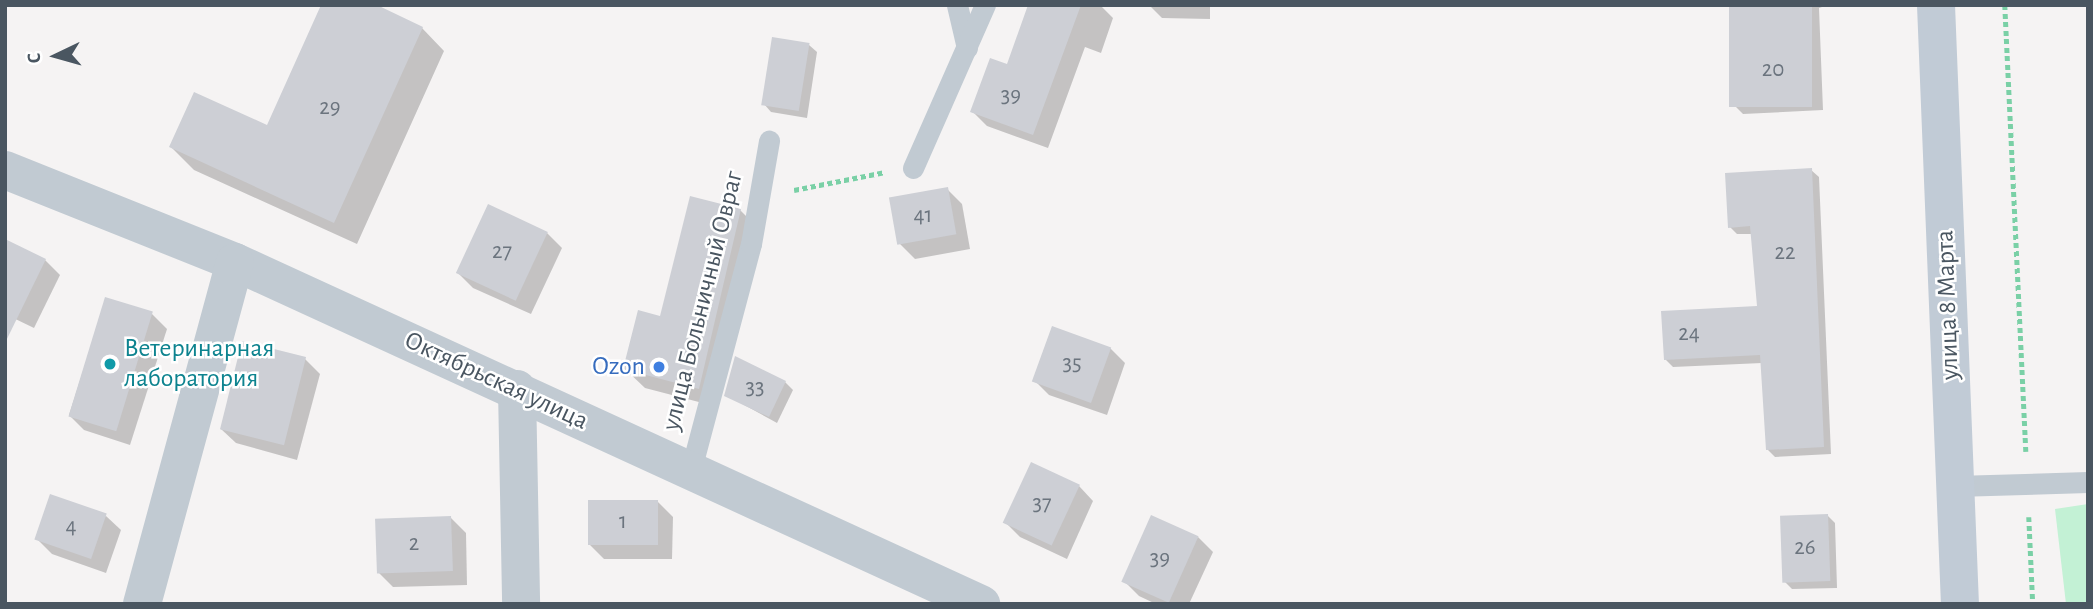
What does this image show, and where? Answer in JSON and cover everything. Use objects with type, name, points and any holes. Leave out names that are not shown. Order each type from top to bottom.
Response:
[{"type":"main road","name":"улица 8 Марта","points":[[1936,5],[1960,604]]},
{"type":"street","name":"Октябрьская улица","points":[[5,170],[235,262],[517,389],[690,473],[981,604]]},
{"type":"street","points":[[142,604],[235,262]]},
{"type":"street","points":[[517,389],[521,604]]},
{"type":"lane","points":[[957,5],[967,48]]},
{"type":"lane","points":[[913,168],[985,5]]},
{"type":"lane","name":"улица Больничный Овраг","points":[[690,473],[751,244],[769,141]]},
{"type":"lane","points":[[1955,486],[2088,482]]},
{"type":"path","points":[[2005,5],[2033,604]]},
{"type":"path","points":[[810,183],[913,168]]},
{"type":"green space","points":[[2088,504],[2088,604],[2066,604],[2055,509]]},
{"type":"building","points":[[321,5],[377,5],[423,27],[334,223],[169,147],[194,92],[267,125]]},
{"type":"building","points":[[1028,5],[1081,5],[1033,135],[970,112],[990,58],[1007,64]]},
{"type":"building","points":[[1729,5],[1812,5],[1812,107],[1729,107]]},
{"type":"building","points":[[772,37],[810,43],[799,111],[761,105]]},
{"type":"building","points":[[1812,168],[1824,447],[1766,450],[1760,355],[1664,360],[1661,311],[1757,306],[1750,226],[1728,228],[1725,173]]},
{"type":"building","points":[[948,187],[956,234],[897,245],[889,197]]},
{"type":"building","points":[[690,196],[741,209],[699,389],[623,369],[638,310],[660,316]]},
{"type":"building","points":[[488,204],[548,232],[516,301],[456,273]]},
{"type":"building","points":[[5,239],[46,259],[5,343]]},
{"type":"building","name":"Ветеринарная лаборатория","points":[[105,297],[153,312],[116,431],[68,417]]},
{"type":"building","points":[[1052,326],[1111,348],[1091,403],[1032,381]]},
{"type":"building","points":[[242,341],[306,357],[284,445],[220,429]]},
{"type":"building","points":[[735,356],[786,381],[769,417],[724,396]]},
{"type":"building","points":[[1031,462],[1080,485],[1052,546],[1003,523]]},
{"type":"building","points":[[50,494],[107,514],[91,559],[34,539]]},
{"type":"building","points":[[588,500],[658,500],[658,545],[588,545]]},
{"type":"building","points":[[1828,514],[1830,581],[1782,583],[1780,516]]},
{"type":"building","points":[[1151,515],[1199,536],[1169,603],[1121,582]]},
{"type":"building","points":[[451,516],[453,571],[377,574],[375,519]]},
{"type":"place","name":"Ветеринарная лаборатория","points":[[110,364]]},
{"type":"place","name":"Ozon","points":[[659,367]]}]
